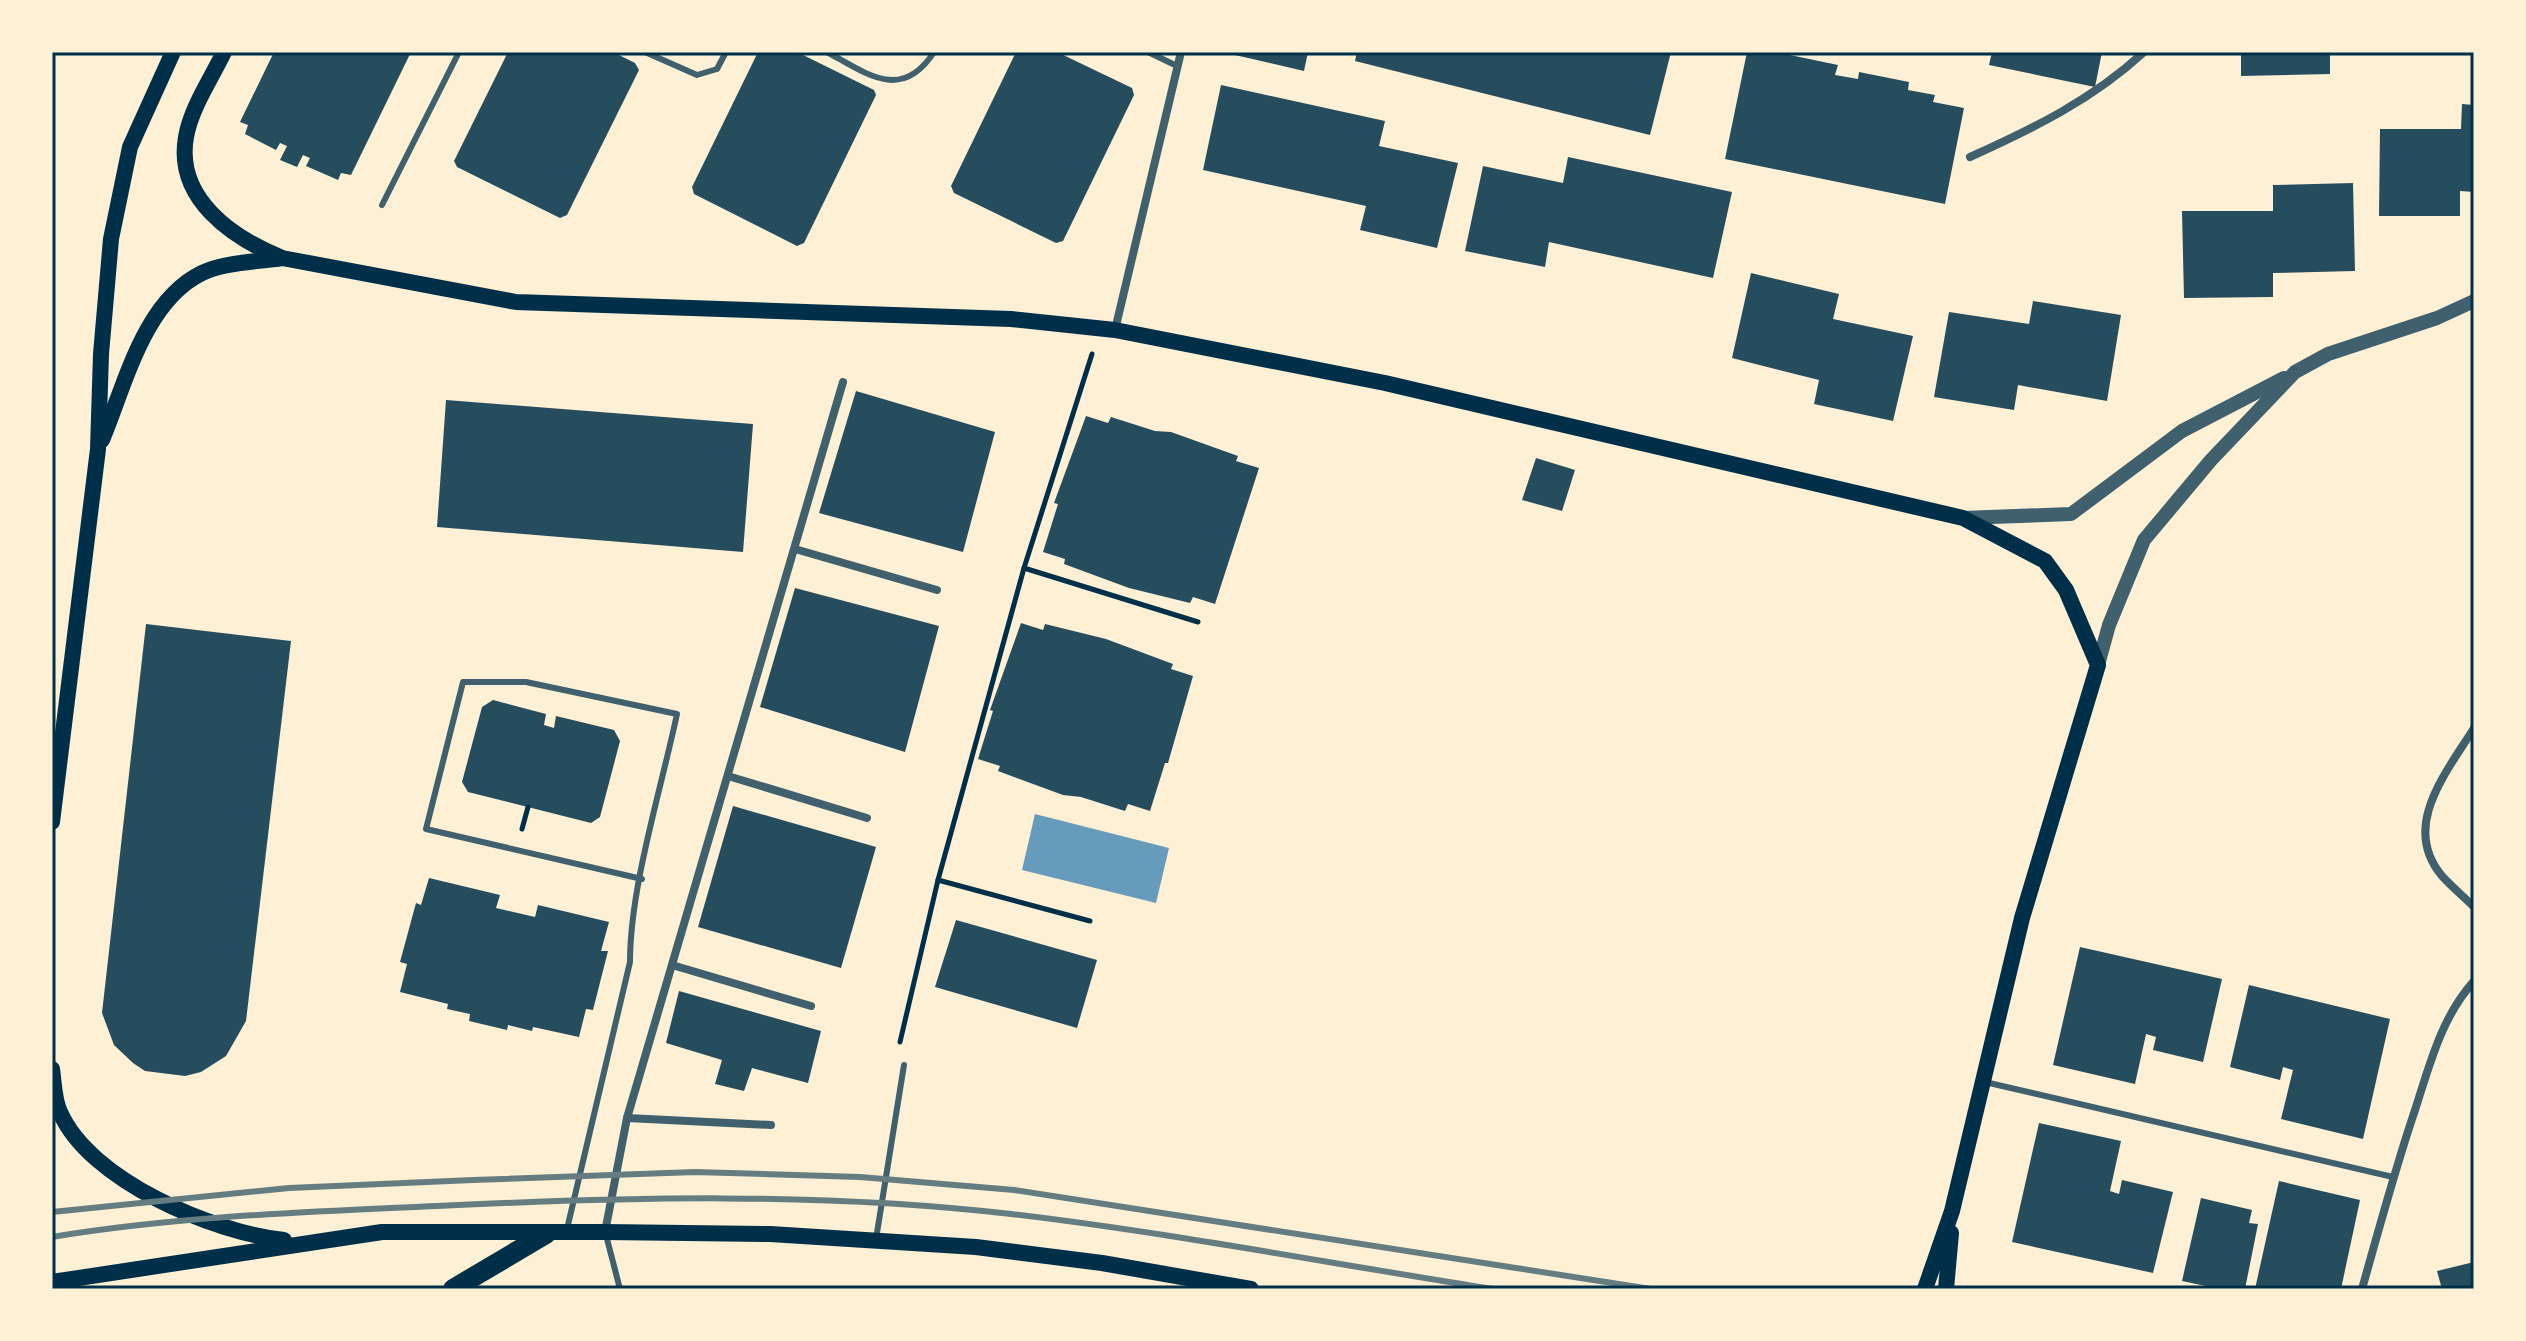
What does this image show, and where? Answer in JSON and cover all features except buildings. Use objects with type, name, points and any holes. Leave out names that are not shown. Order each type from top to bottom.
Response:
[{"type":"main road","points":[[52,822],[98,449],[101,354],[111,239],[130,147],[173,52]]},
{"type":"main road","points":[[224,52],[192,117],[185,139],[187,162],[196,192],[220,225],[249,245],[282,258],[516,302],[1011,319],[1107,329],[1385,383],[1963,518],[2045,561],[2073,602],[2098,665],[2022,918],[1952,1211],[1925,1289]]},
{"type":"main road","points":[[98,449],[139,351],[167,298],[203,272],[282,258]]},
{"type":"main road","points":[[52,1069],[59,1111],[75,1135],[111,1170],[167,1205],[214,1226],[257,1237],[309,1242]]},
{"type":"main road","points":[[1946,1289],[1952,1211]]},
{"type":"main road","points":[[52,1282],[382,1232],[605,1232],[770,1234],[976,1247],[1102,1263],[1251,1289]]},
{"type":"main road","points":[[453,1289],[546,1234]]},
{"type":"street","points":[[1107,329],[1181,52]]},
{"type":"street","points":[[1970,157],[2053,119],[2112,81],[2144,52]]},
{"type":"street","points":[[1963,518],[2071,514],[2182,431],[2328,354],[2437,318],[2474,301]]},
{"type":"street","points":[[2098,665],[2109,625],[2144,540],[2211,460],[2295,372]]},
{"type":"street","points":[[605,1232],[627,1118],[843,382]]},
{"type":"street","points":[[795,549],[937,590]]},
{"type":"street","points":[[2474,728],[2428,802],[2426,821],[2427,841],[2436,867],[2474,907]]},
{"type":"street","points":[[728,776],[867,818]]},
{"type":"street","points":[[672,965],[811,1006]]},
{"type":"street","points":[[2362,1289],[2393,1177],[2440,1033],[2458,999],[2474,981]]},
{"type":"street","points":[[627,1118],[771,1125]]},
{"type":"lane","points":[[382,205],[459,52]]},
{"type":"lane","points":[[645,52],[697,75],[717,69],[726,52]]},
{"type":"lane","points":[[827,52],[876,79],[897,80],[917,74],[934,52]]},
{"type":"lane","points":[[1148,52],[1177,66]]},
{"type":"lane","points":[[567,1233],[630,962],[630,932],[642,879],[677,714],[526,682],[463,682],[426,829],[642,879]]},
{"type":"lane","points":[[876,1241],[904,1065]]},
{"type":"lane","points":[[1982,1081],[2393,1177]]},
{"type":"lane","points":[[605,1232],[620,1289]]},
{"type":"path","points":[[910,1046],[900,1042],[938,880],[1024,568],[1107,329]]},
{"type":"path","points":[[1024,568],[1198,622]]},
{"type":"path","points":[[938,880],[1090,921]]},
{"type":"water","points":[[1035,814],[1169,848],[1156,903],[1022,870]]},
{"type":"railway","points":[[52,1212],[289,1188],[473,1180],[695,1172],[860,1177],[1014,1190],[1651,1289]]},
{"type":"railway","points":[[52,1237],[196,1220],[340,1210],[580,1200],[796,1199],[1011,1214],[1192,1239],[1493,1289]]}]
